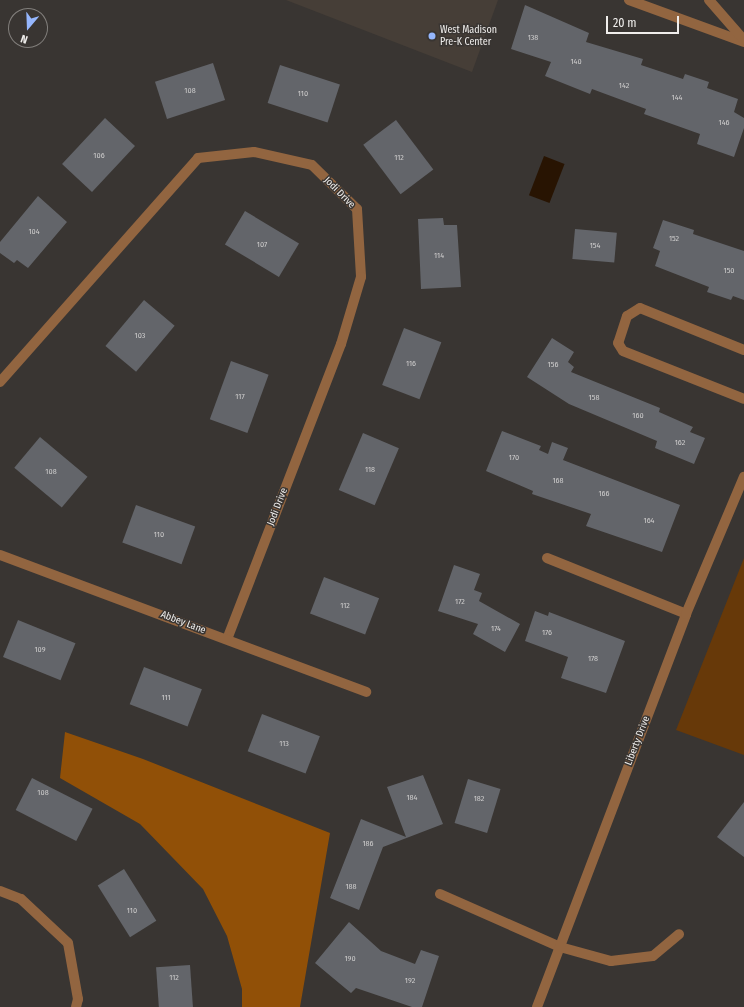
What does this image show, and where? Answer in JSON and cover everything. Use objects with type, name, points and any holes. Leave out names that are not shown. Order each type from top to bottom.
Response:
[{"type":"street","points":[[629,0],[744,41]]},
{"type":"street","points":[[709,0],[744,41]]},
{"type":"street","name":"Jodi Drive","points":[[0,382],[198,158],[254,152],[312,165],[357,209],[361,277],[342,344],[227,640]]},
{"type":"street","points":[[744,350],[640,308],[627,316],[618,343],[623,351],[744,399]]},
{"type":"street","name":"Liberty Drive","points":[[537,1007],[686,614],[744,477]]},
{"type":"street","name":"Abbey Lane","points":[[0,554],[366,692]]},
{"type":"street","points":[[547,558],[686,614]]},
{"type":"street","points":[[0,891],[21,899],[68,943],[78,999],[76,1007]]},
{"type":"street","points":[[440,894],[560,947],[611,961],[653,956],[679,934]]},
{"type":"shaded area","name":"West Madison Pre-K Center","points":[[286,0],[498,0],[472,72]]},
{"type":"shaded area","points":[[544,156],[565,164],[549,203],[529,195]]},
{"type":"shaded area","points":[[744,558],[744,755],[676,730]]},
{"type":"shaded area","points":[[65,732],[143,759],[330,833],[300,1007],[242,1007],[242,989],[227,936],[203,889],[140,824],[60,778]]},
{"type":"building","points":[[525,5],[589,33],[586,42],[643,59],[641,65],[683,79],[685,74],[709,82],[707,88],[738,99],[734,112],[744,118],[744,128],[734,157],[697,144],[700,134],[644,114],[646,109],[592,89],[590,94],[545,76],[551,62],[511,49]]},
{"type":"building","points":[[213,63],[225,100],[167,119],[155,82]]},
{"type":"building","points":[[280,65],[340,84],[328,123],[268,103]]},
{"type":"building","points":[[105,118],[135,146],[92,192],[62,164]]},
{"type":"building","points":[[396,120],[433,170],[401,194],[363,145]]},
{"type":"building","points":[[38,196],[67,222],[28,268],[17,260],[14,263],[0,253],[0,242]]},
{"type":"building","points":[[245,211],[299,243],[279,277],[225,244]]},
{"type":"building","points":[[443,218],[444,225],[457,225],[461,287],[421,289],[418,219]]},
{"type":"building","points":[[663,220],[694,230],[693,234],[744,251],[744,300],[733,296],[731,300],[707,292],[709,287],[655,266],[660,251],[653,248]]},
{"type":"building","points":[[575,229],[617,233],[614,263],[572,259]]},
{"type":"building","points":[[144,300],[175,326],[136,372],[105,346]]},
{"type":"building","points":[[404,328],[441,342],[419,399],[382,385]]},
{"type":"building","points":[[552,338],[574,352],[568,362],[574,367],[571,372],[660,408],[659,412],[693,427],[690,432],[705,438],[694,464],[655,448],[657,441],[569,404],[527,377]]},
{"type":"building","points":[[231,361],[269,375],[247,433],[210,419]]},
{"type":"building","points":[[502,431],[541,446],[539,450],[548,454],[552,442],[568,448],[563,460],[680,505],[662,552],[586,526],[591,514],[532,494],[533,491],[486,471]]},
{"type":"building","points":[[363,433],[399,448],[375,505],[339,490]]},
{"type":"building","points":[[40,437],[87,477],[62,507],[14,468]]},
{"type":"building","points":[[136,505],[195,527],[182,564],[122,543]]},
{"type":"building","points":[[454,565],[480,574],[474,590],[482,593],[479,601],[520,624],[505,652],[473,634],[478,624],[438,611]]},
{"type":"building","points":[[324,577],[379,598],[365,635],[310,613]]},
{"type":"building","points":[[535,611],[548,616],[549,612],[625,641],[606,693],[561,678],[568,657],[525,641]]},
{"type":"building","points":[[18,620],[75,643],[61,680],[3,657]]},
{"type":"building","points":[[144,667],[202,689],[188,727],[130,704]]},
{"type":"building","points":[[262,714],[320,736],[306,774],[248,751]]},
{"type":"building","points":[[423,775],[443,824],[383,847],[359,910],[330,898],[361,819],[406,837],[387,787]]},
{"type":"building","points":[[32,778],[93,809],[76,841],[16,810]]},
{"type":"building","points":[[468,779],[501,789],[487,833],[455,823]]},
{"type":"building","points":[[744,802],[744,857],[717,837]]},
{"type":"building","points":[[124,869],[156,921],[130,937],[98,885]]},
{"type":"building","points":[[349,922],[381,951],[415,964],[421,950],[439,956],[422,1007],[412,1007],[356,988],[351,993],[315,963]]},
{"type":"building","points":[[190,965],[193,1007],[159,1007],[156,967]]},
{"type":"place","name":"West Madison Pre-K Center","points":[[432,36]]}]
